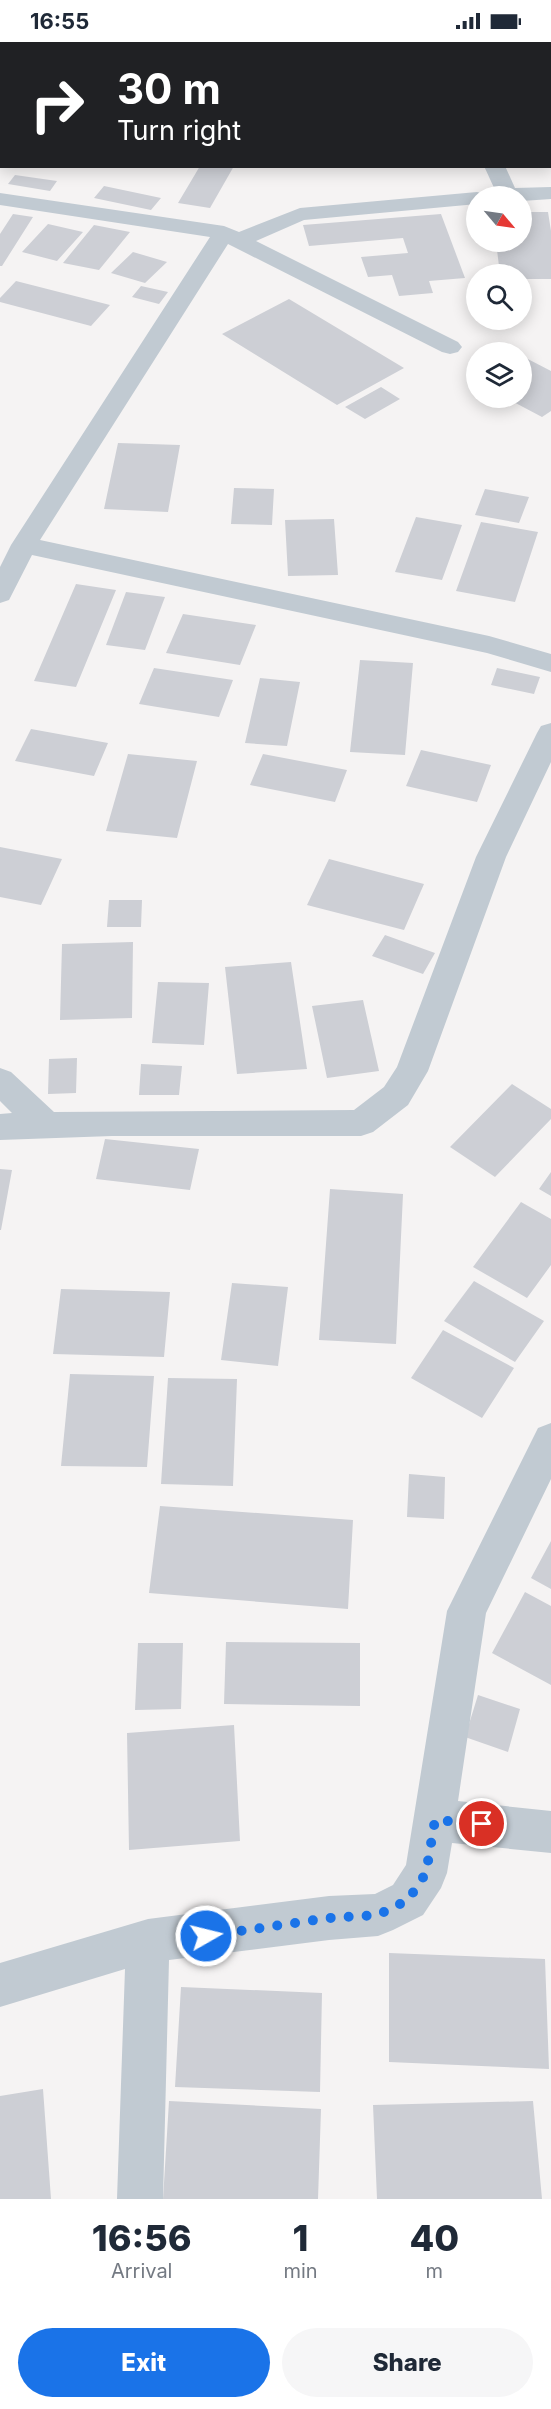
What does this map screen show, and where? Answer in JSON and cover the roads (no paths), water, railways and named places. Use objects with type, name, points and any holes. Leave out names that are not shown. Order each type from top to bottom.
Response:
[{"type":"street","points":[[494,168],[499,186]]},
{"type":"street","points":[[532,194],[551,193]]},
{"type":"street","points":[[0,199],[232,236],[450,347]]},
{"type":"street","points":[[0,594],[24,545],[232,236],[300,214],[466,199]]},
{"type":"street","points":[[24,545],[489,645],[551,663]]},
{"type":"street","points":[[0,1128],[112,1123],[361,1123],[396,1096],[412,1071],[490,857],[551,733]]},
{"type":"street","points":[[0,1081],[46,1125]]},
{"type":"street","points":[[0,1985],[148,1941],[329,1918],[378,1915],[408,1900],[426,1873],[467,1611],[551,1440]]},
{"type":"street","points":[[435,1820],[551,1832]]},
{"type":"street","points":[[140,2199],[148,1941]]}]
